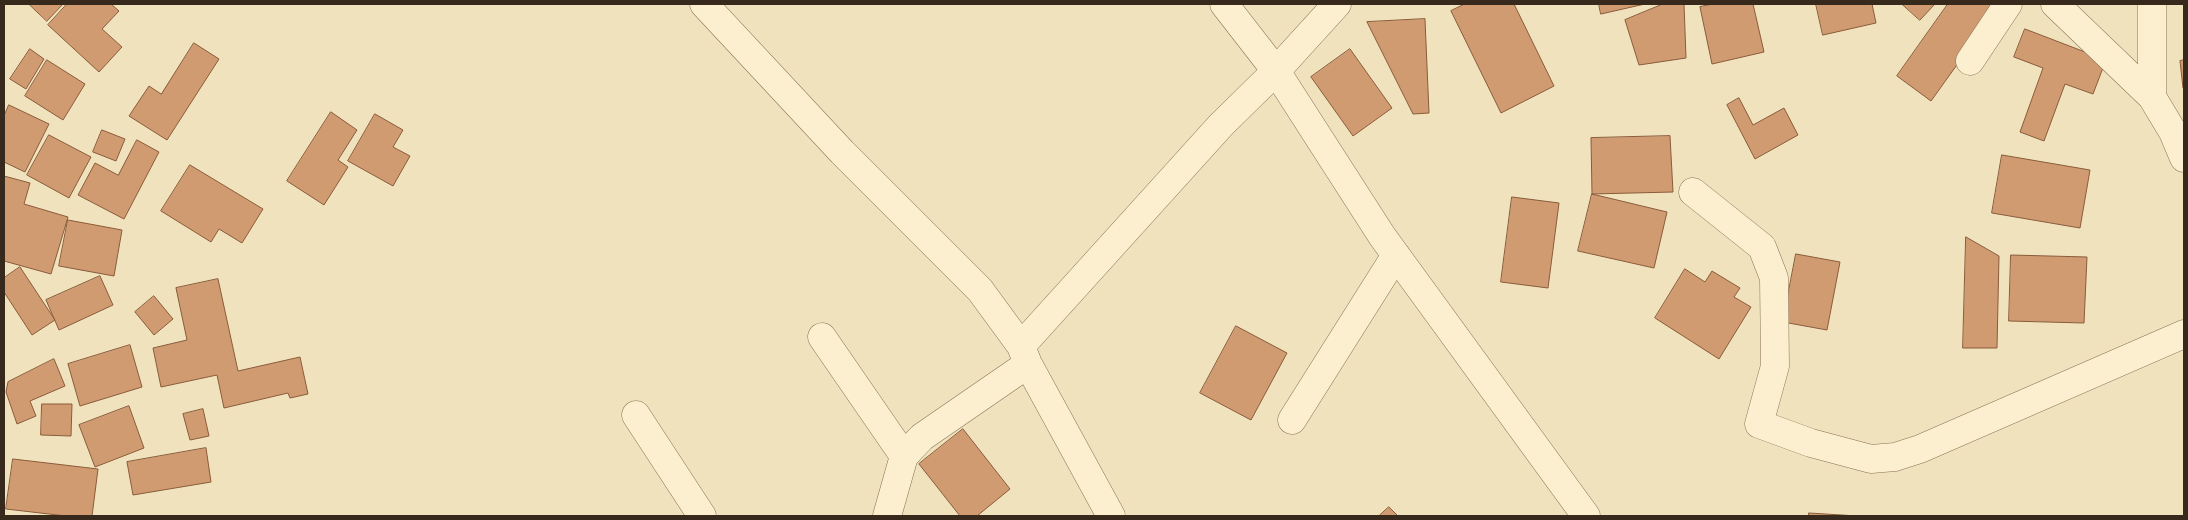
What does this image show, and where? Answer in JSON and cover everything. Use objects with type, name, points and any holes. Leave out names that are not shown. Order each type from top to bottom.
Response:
[{"type":"street","points":[[704,4],[842,152],[980,290],[1024,355],[1111,516]]},
{"type":"street","points":[[1224,4],[1276,71],[1396,255],[1586,516]]},
{"type":"street","points":[[887,516],[904,456],[922,437],[1024,355],[1221,125],[1276,71],[1336,4]]},
{"type":"street","points":[[1970,61],[2008,4]]},
{"type":"street","points":[[2055,4],[2152,97],[2173,132],[2184,158]]},
{"type":"street","points":[[2152,4],[2152,97]]},
{"type":"street","points":[[1693,192],[1762,247],[1774,278],[1775,366],[1759,424],[1811,443],[1871,459],[1895,457],[1920,449],[2184,334]]},
{"type":"street","points":[[1292,420],[1396,255]]},
{"type":"street","points":[[822,337],[904,456]]},
{"type":"street","points":[[636,415],[702,516]]},
{"type":"building","points":[[29,4],[63,4],[47,21]]},
{"type":"building","points":[[67,4],[111,4],[119,11],[102,29],[122,47],[99,72],[48,25]]},
{"type":"building","points":[[1465,4],[1514,4],[1554,86],[1501,113],[1451,11]]},
{"type":"building","points":[[1599,4],[1645,4],[1601,14]]},
{"type":"building","points":[[1663,4],[1684,4],[1686,58],[1639,65],[1625,20]]},
{"type":"building","points":[[1713,4],[1753,4],[1764,52],[1712,64],[1700,7]]},
{"type":"building","points":[[1816,4],[1872,4],[1876,23],[1823,35]]},
{"type":"building","points":[[1902,4],[1935,4],[1920,20]]},
{"type":"building","points":[[1948,4],[1990,4],[1997,9],[1931,101],[1897,76]]},
{"type":"building","points":[[1425,19],[1429,113],[1413,114],[1367,22]]},
{"type":"building","points":[[2025,29],[2106,60],[2093,94],[2065,84],[2044,141],[2020,132],[2043,68],[2014,57]]},
{"type":"building","points":[[194,43],[219,59],[167,140],[129,116],[149,86],[161,94]]},
{"type":"building","points":[[30,49],[44,59],[26,89],[10,79]]},
{"type":"building","points":[[1350,49],[1392,108],[1353,136],[1311,77]]},
{"type":"building","points":[[47,60],[85,84],[63,120],[25,96]]},
{"type":"building","points":[[2184,60],[2184,88],[2183,88],[2180,61]]},
{"type":"building","points":[[1739,98],[1753,125],[1784,108],[1798,135],[1755,159],[1727,105]]},
{"type":"building","points":[[9,105],[49,124],[25,172],[4,162],[4,116]]},
{"type":"building","points":[[331,112],[357,130],[338,160],[348,167],[324,205],[287,181]]},
{"type":"building","points":[[375,114],[403,130],[393,147],[410,156],[393,186],[348,161]]},
{"type":"building","points":[[102,130],[125,139],[116,161],[93,152]]},
{"type":"building","points":[[49,135],[91,157],[69,198],[27,175]]},
{"type":"building","points":[[1670,136],[1673,192],[1592,194],[1591,138]]},
{"type":"building","points":[[137,140],[159,152],[124,219],[78,195],[95,163],[118,175]]},
{"type":"building","points":[[2002,155],[2090,170],[2080,228],[1992,213]]},
{"type":"building","points":[[190,165],[263,209],[242,243],[219,229],[211,242],[161,211]]},
{"type":"building","points":[[4,176],[30,183],[24,204],[68,217],[51,274],[4,261]]},
{"type":"building","points":[[1592,194],[1667,212],[1654,268],[1578,251]]},
{"type":"building","points":[[1512,197],[1559,203],[1548,288],[1501,282]]},
{"type":"building","points":[[68,220],[122,230],[114,276],[59,266]]},
{"type":"building","points":[[1966,237],[1999,256],[1997,348],[1963,348]]},
{"type":"building","points":[[1796,254],[1840,262],[1827,330],[1783,322]]},
{"type":"building","points":[[2011,255],[2087,257],[2084,323],[2009,321]]},
{"type":"building","points":[[20,267],[55,320],[32,335],[4,292],[4,278]]},
{"type":"building","points":[[1685,269],[1705,282],[1712,271],[1740,288],[1734,297],[1751,307],[1719,359],[1655,318]]},
{"type":"building","points":[[100,276],[113,305],[59,330],[46,300]]},
{"type":"building","points":[[218,279],[238,371],[300,357],[308,394],[290,398],[288,393],[224,408],[217,375],[161,387],[153,348],[187,340],[176,288]]},
{"type":"building","points":[[154,296],[173,319],[154,335],[135,312]]},
{"type":"building","points":[[1236,326],[1287,353],[1251,420],[1200,393]]},
{"type":"building","points":[[130,345],[142,387],[80,406],[68,364]]},
{"type":"building","points":[[54,359],[65,386],[30,401],[36,416],[17,424],[6,392],[8,382]]},
{"type":"building","points":[[42,404],[72,404],[71,436],[41,435]]},
{"type":"building","points":[[129,406],[144,448],[95,467],[79,425]]},
{"type":"building","points":[[203,409],[209,436],[190,440],[183,414]]},
{"type":"building","points":[[963,429],[1010,489],[977,516],[960,516],[919,464]]},
{"type":"building","points":[[206,448],[211,482],[133,495],[127,462]]},
{"type":"building","points":[[13,459],[98,469],[92,516],[66,516],[6,509]]},
{"type":"building","points":[[1389,507],[1398,516],[1379,516]]},
{"type":"building","points":[[1809,513],[1858,516],[1809,516]]}]
